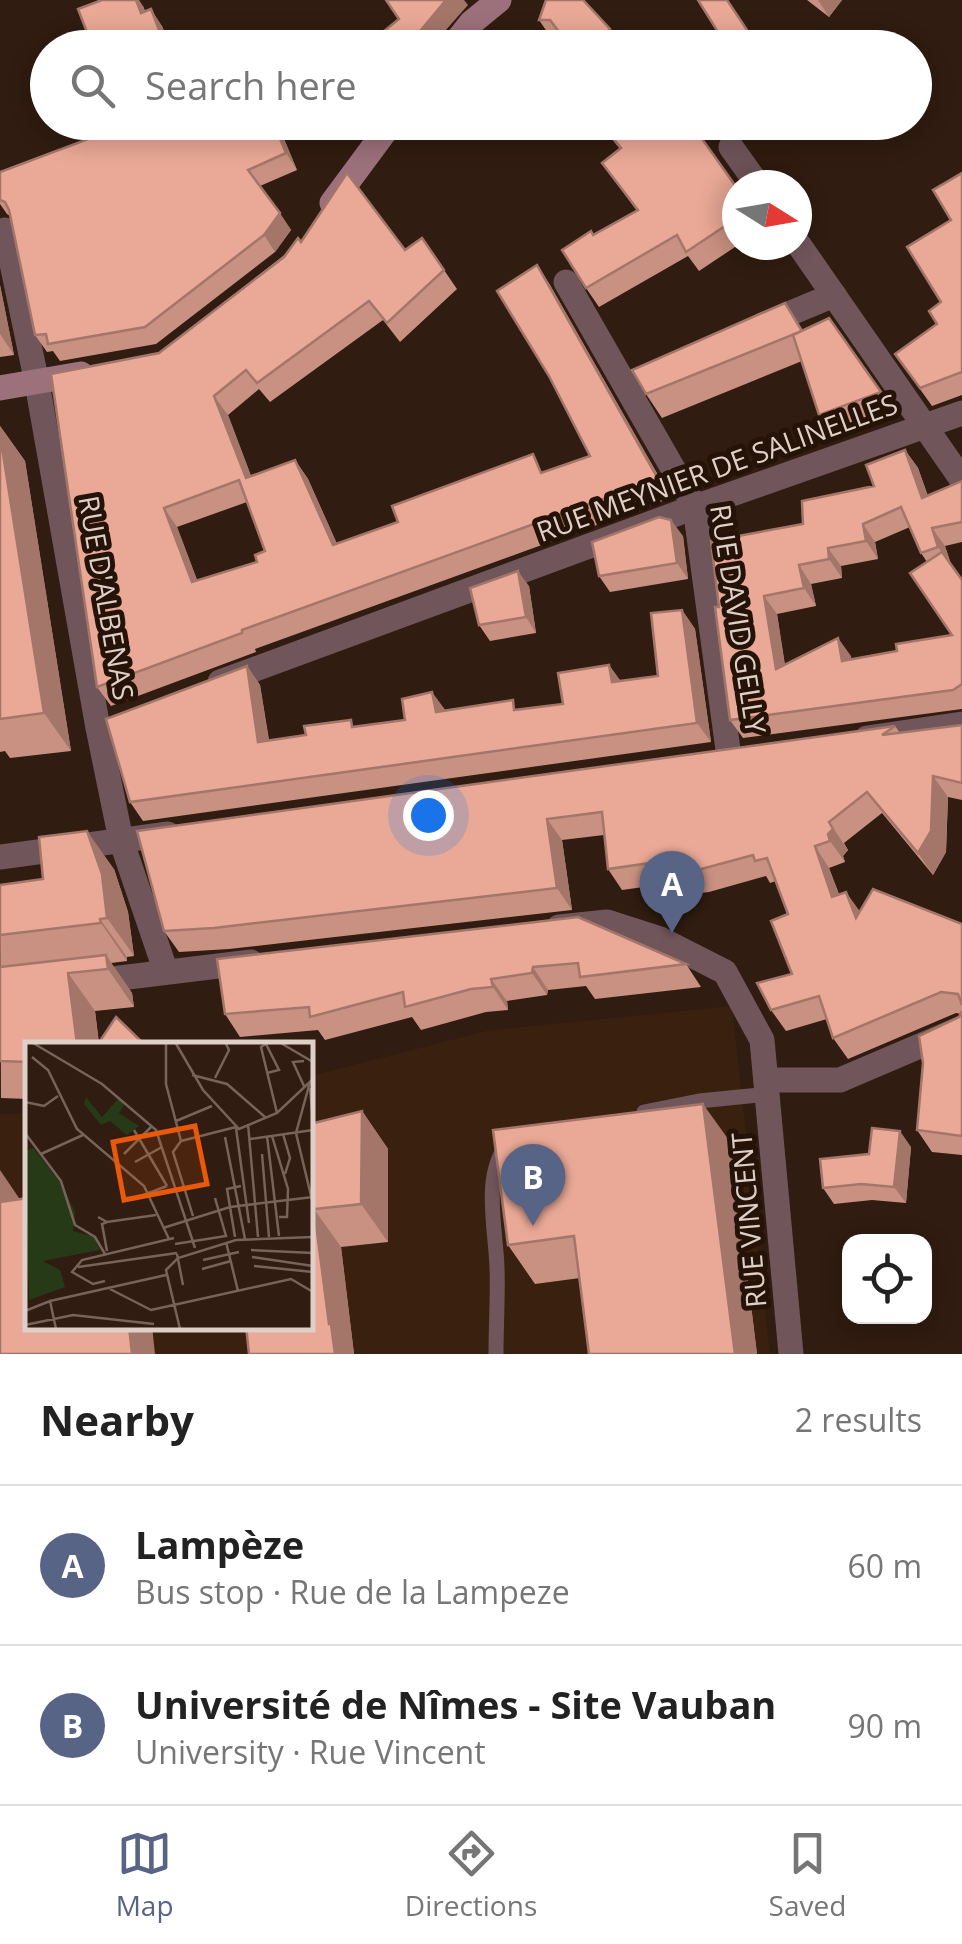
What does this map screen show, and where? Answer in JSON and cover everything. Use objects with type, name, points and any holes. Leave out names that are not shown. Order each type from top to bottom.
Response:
[{"type":"street","points":[[465,30],[498,0]]},
{"type":"street","points":[[322,216],[379,140]]},
{"type":"street","points":[[731,147],[747,170]]},
{"type":"street","name":"RUE D'ALBENAS","points":[[5,230],[107,724],[121,840],[166,972]]},
{"type":"street","points":[[810,260],[962,480]]},
{"type":"street","name":"RUE DAVID GELLY","points":[[566,282],[633,379],[695,506],[729,757]]},
{"type":"street","points":[[746,332],[834,295]]},
{"type":"street","points":[[0,388],[109,369]]},
{"type":"street","name":"RUE MEYNIER DE SALINELLES","points":[[191,693],[695,506],[962,412]]},
{"type":"street","points":[[846,740],[962,724]]},
{"type":"street","points":[[0,857],[200,830]]},
{"type":"street","name":"RUE VINCENT","points":[[530,931],[607,922],[660,939],[725,972],[762,1040],[791,1352]]},
{"type":"street","points":[[56,986],[282,959]]},
{"type":"street","points":[[768,1087],[840,1080],[962,1028]]},
{"type":"lane","points":[[624,1116],[768,1087]]},
{"type":"lane","points":[[496,1354],[493,1192],[498,1156],[512,1138],[531,1135]]},
{"type":"shaded area","points":[[732,1006],[770,1354],[0,1354],[0,1114],[25,1114],[25,1329],[312,1329],[312,1075],[490,1030]]},
{"type":"building","points":[[102,0],[136,0],[141,13],[151,9],[159,30],[86,30],[78,9]]},
{"type":"building","points":[[386,0],[446,0],[421,30],[385,30],[399,19]]},
{"type":"building","points":[[546,0],[583,0],[610,29],[558,30],[550,20],[539,20]]},
{"type":"building","points":[[698,0],[727,0],[747,30],[717,30]]},
{"type":"building","points":[[86,140],[281,140],[286,153],[248,170],[280,213],[264,235],[145,327],[48,344],[46,334],[35,335],[9,210],[0,200],[0,172]]},
{"type":"building","points":[[615,140],[703,140],[724,170],[722,228],[686,252],[677,235],[586,288],[562,250],[591,231],[593,235],[638,210],[602,163],[621,148]]},
{"type":"building","points":[[347,173],[405,250],[422,238],[444,270],[387,323],[369,301],[257,383],[246,370],[214,396],[246,478],[295,460],[333,545],[398,522],[392,506],[533,454],[541,473],[590,456],[549,376],[497,291],[537,265],[658,479],[242,630],[97,687],[51,374],[159,353],[284,257],[298,238],[301,242]],"holes":[[[239,480],[265,551],[255,555],[257,562],[192,582],[164,508]]]},
{"type":"building","points":[[962,173],[962,372],[920,388],[895,354],[937,324],[929,311],[941,302],[907,247],[951,220],[933,190]]},
{"type":"building","points":[[785,303],[802,331],[646,394],[632,370]]},
{"type":"building","points":[[829,318],[881,392],[819,415],[793,335]]},
{"type":"building","points":[[0,435],[44,713],[0,719]]},
{"type":"building","points":[[905,450],[922,498],[962,481],[962,522],[932,528],[938,547],[921,553],[901,507],[863,524],[866,541],[828,548],[829,559],[799,565],[804,588],[764,596],[776,669],[838,638],[842,661],[897,651],[896,644],[952,635],[910,573],[942,552],[962,580],[962,684],[953,690],[730,720],[711,541],[803,524],[802,501],[874,486],[866,465]]},
{"type":"building","points":[[659,517],[671,520],[677,563],[599,576],[592,542]]},
{"type":"building","points":[[518,571],[526,617],[479,625],[470,588]]},
{"type":"building","points":[[682,610],[697,723],[130,802],[106,719],[247,666],[258,742],[306,735],[304,726],[351,720],[352,727],[405,720],[402,699],[432,692],[436,712],[513,700],[514,710],[563,704],[558,673],[609,665],[612,682],[658,676],[651,613]]},
{"type":"building","points":[[962,725],[962,783],[933,776],[931,831],[918,853],[867,792],[829,822],[833,829],[828,834],[830,841],[815,846],[832,897],[846,892],[856,918],[873,889],[962,924],[962,1005],[958,994],[941,992],[833,1038],[819,996],[771,1010],[757,983],[792,974],[771,921],[788,914],[767,858],[755,861],[753,855],[694,871],[658,875],[657,862],[608,869],[602,812],[547,819],[557,888],[164,931],[137,831],[895,726],[882,735]]},
{"type":"building","points":[[87,831],[102,874],[107,918],[100,919],[101,923],[0,935],[0,885],[43,879],[39,837]]},
{"type":"building","points":[[578,917],[686,964],[580,977],[578,963],[533,967],[532,973],[491,979],[493,987],[405,1007],[403,992],[310,1017],[309,1007],[225,1014],[217,959]]},
{"type":"building","points":[[106,955],[108,969],[68,973],[77,1042],[25,1042],[25,1062],[0,1061],[0,967]]},
{"type":"building","points":[[962,1011],[962,1136],[917,1130],[923,1063],[919,1036],[959,1017]]},
{"type":"building","points":[[116,1017],[142,1042],[99,1042]]},
{"type":"building","points":[[703,1104],[735,1354],[589,1354],[574,1236],[508,1245],[493,1130]]},
{"type":"building","points":[[362,1111],[361,1204],[314,1209],[335,1354],[249,1354],[246,1329],[312,1329],[312,1124]]},
{"type":"building","points":[[872,1128],[900,1131],[894,1187],[861,1184],[823,1188],[820,1159],[869,1154]]},
{"type":"building","points":[[25,1198],[25,1329],[129,1329],[132,1354],[0,1354],[0,1202]]},
{"type":"place","name":"Lampèze","points":[[672,933]]},
{"type":"place","name":"Université de Nîmes - Site Vauban","points":[[533,1226]]}]
